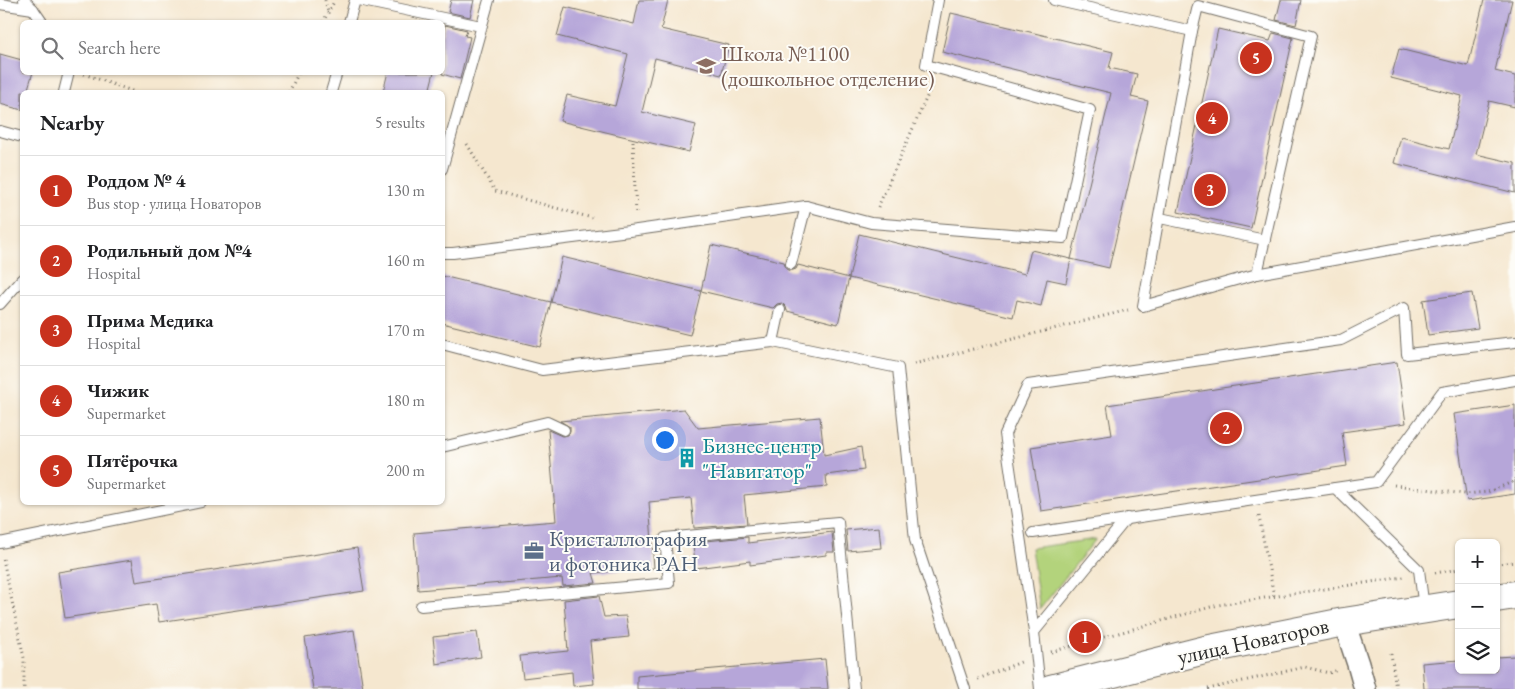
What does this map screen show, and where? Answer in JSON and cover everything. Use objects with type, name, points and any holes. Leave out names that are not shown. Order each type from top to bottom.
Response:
[{"type":"street","points":[[1500,597],[1515,595]]},
{"type":"street","name":"улица Новаторов","points":[[1050,689],[1205,650],[1344,622],[1455,605]]},
{"type":"street","points":[[1344,622],[1365,689]]},
{"type":"lane","points":[[24,0],[41,20]]},
{"type":"lane","points":[[351,20],[357,0],[481,26]]},
{"type":"lane","points":[[445,159],[489,0]]},
{"type":"lane","points":[[445,253],[637,230],[806,206],[871,223],[1063,238],[1090,110],[926,65],[938,0]]},
{"type":"lane","points":[[1054,0],[1088,4],[1192,31]]},
{"type":"lane","points":[[1258,274],[1311,36],[1199,3],[1192,31],[1144,306],[1258,274],[1515,227]]},
{"type":"lane","points":[[0,4],[33,9]]},
{"type":"lane","points":[[64,90],[68,75]]},
{"type":"lane","points":[[332,90],[336,75]]},
{"type":"lane","points":[[0,131],[20,136]]},
{"type":"lane","points":[[791,264],[806,206]]},
{"type":"lane","points":[[1160,218],[1265,240]]},
{"type":"lane","points":[[0,304],[20,281]]},
{"type":"lane","points":[[1040,689],[1034,632],[1005,434],[1028,385],[1341,340],[1404,308],[1407,354],[1515,342]]},
{"type":"lane","points":[[773,342],[780,310]]},
{"type":"lane","points":[[445,345],[542,370],[773,342],[898,368],[915,540],[964,687]]},
{"type":"lane","points":[[1033,532],[1376,482],[1442,392],[1515,380]]},
{"type":"lane","points":[[445,446],[547,422],[564,430]]},
{"type":"lane","points":[[1335,488],[1419,570],[1424,609]]},
{"type":"lane","points":[[0,543],[186,505]]},
{"type":"lane","points":[[1034,632],[1126,518]]},
{"type":"lane","points":[[421,606],[669,583],[665,538],[838,522],[854,689]]},
{"type":"path","points":[[325,0],[328,13]]},
{"type":"path","points":[[325,20],[335,0]]},
{"type":"path","points":[[871,223],[939,68]]},
{"type":"path","points":[[88,75],[130,90]]},
{"type":"path","points":[[290,90],[298,75]]},
{"type":"path","points":[[455,124],[495,191],[599,220]]},
{"type":"path","points":[[633,141],[637,230]]},
{"type":"path","points":[[898,368],[1144,306]]},
{"type":"path","points":[[1376,482],[1465,494],[1488,492],[1515,481]]},
{"type":"path","points":[[1256,500],[1274,596]]},
{"type":"path","points":[[0,543],[24,658],[24,689]]},
{"type":"path","points":[[1500,564],[1515,562]]},
{"type":"path","points":[[964,687],[1036,656],[1218,605],[1455,571]]},
{"type":"path","points":[[1391,652],[1396,689]]},
{"type":"path","points":[[1208,689],[1305,667],[1329,673],[1358,664]]},
{"type":"green space","points":[[1096,539],[1040,609],[1031,548]]},
{"type":"building","points":[[451,0],[474,0],[470,17],[448,12]]},
{"type":"building","points":[[639,0],[668,0],[661,29],[729,45],[721,75],[655,58],[642,112],[696,125],[689,152],[560,121],[567,95],[615,106],[628,54],[557,36],[565,7],[634,24]]},
{"type":"building","points":[[1281,0],[1301,0],[1296,25],[1276,20]]},
{"type":"building","points":[[1484,0],[1512,0],[1495,71],[1515,76],[1515,107],[1489,101],[1476,154],[1515,163],[1515,193],[1394,163],[1401,137],[1449,149],[1462,96],[1391,78],[1399,49],[1468,66]]},
{"type":"building","points":[[951,13],[1113,52],[1109,68],[1137,74],[1131,97],[1148,101],[1109,268],[1071,259],[1111,93],[942,52]]},
{"type":"building","points":[[445,25],[467,30],[465,36],[470,37],[460,79],[445,75]]},
{"type":"building","points":[[1218,29],[1270,41],[1273,33],[1293,38],[1251,228],[1178,212]]},
{"type":"building","points":[[0,54],[20,59],[20,75],[32,75],[28,90],[20,90],[20,109],[0,104]]},
{"type":"building","points":[[387,75],[433,75],[430,90],[384,90]]},
{"type":"building","points":[[859,234],[1025,274],[1031,250],[1071,259],[1066,283],[1047,279],[1041,306],[1017,300],[1013,317],[849,278]]},
{"type":"building","points":[[711,245],[784,262],[786,269],[790,271],[796,269],[798,265],[849,278],[838,324],[787,311],[782,303],[777,304],[773,308],[701,291]]},
{"type":"building","points":[[562,257],[701,291],[690,335],[551,302]]},
{"type":"building","points":[[445,277],[551,302],[540,347],[445,324]]},
{"type":"building","points":[[1472,293],[1478,328],[1428,335],[1423,300]]},
{"type":"building","points":[[1397,362],[1406,423],[1342,432],[1347,466],[1041,511],[1031,447],[1112,435],[1107,405]]},
{"type":"building","points":[[1515,405],[1515,494],[1467,501],[1454,414]]},
{"type":"building","points":[[684,409],[698,428],[820,417],[824,455],[861,447],[864,470],[826,475],[827,487],[744,495],[747,524],[694,528],[691,498],[649,502],[654,568],[593,573],[596,583],[563,586],[562,578],[418,590],[414,533],[556,521],[548,430],[562,436],[568,435],[570,427],[560,421]]},
{"type":"building","points":[[879,527],[881,548],[848,551],[846,530]]},
{"type":"building","points":[[832,532],[834,552],[826,552],[826,555],[750,565],[750,561],[696,568],[693,546],[695,542],[748,537],[748,543]]},
{"type":"building","points":[[357,548],[364,591],[159,622],[156,604],[65,618],[58,572],[132,560],[136,582]]},
{"type":"building","points":[[599,596],[604,617],[626,616],[629,637],[590,641],[594,684],[573,686],[572,672],[523,678],[520,656],[568,651],[564,600]]},
{"type":"building","points":[[354,630],[363,689],[313,689],[305,638]]},
{"type":"building","points":[[477,632],[481,657],[436,664],[433,637]]},
{"type":"building","points":[[1515,656],[1515,689],[1424,689],[1422,663],[1455,660],[1455,674],[1500,674],[1500,657]]},
{"type":"building","points":[[825,659],[828,689],[637,689],[637,676]]},
{"type":"place","name":"Пятёрочка","points":[[1256,58]]},
{"type":"place","name":"Школа №1100 (дошкольное отделение)","points":[[706,66]]},
{"type":"place","name":"Чижик","points":[[1212,118]]},
{"type":"place","name":"Прима Медика","points":[[1210,190]]},
{"type":"place","name":"Родильный дом №4","points":[[1226,428]]},
{"type":"place","name":"Бизнеc-центр \"Навигатор\"","points":[[687,458]]},
{"type":"place","name":"Кристаллография и фотоника РАН","points":[[534,551]]},
{"type":"place","name":"Роддом № 4","points":[[1085,637]]}]
